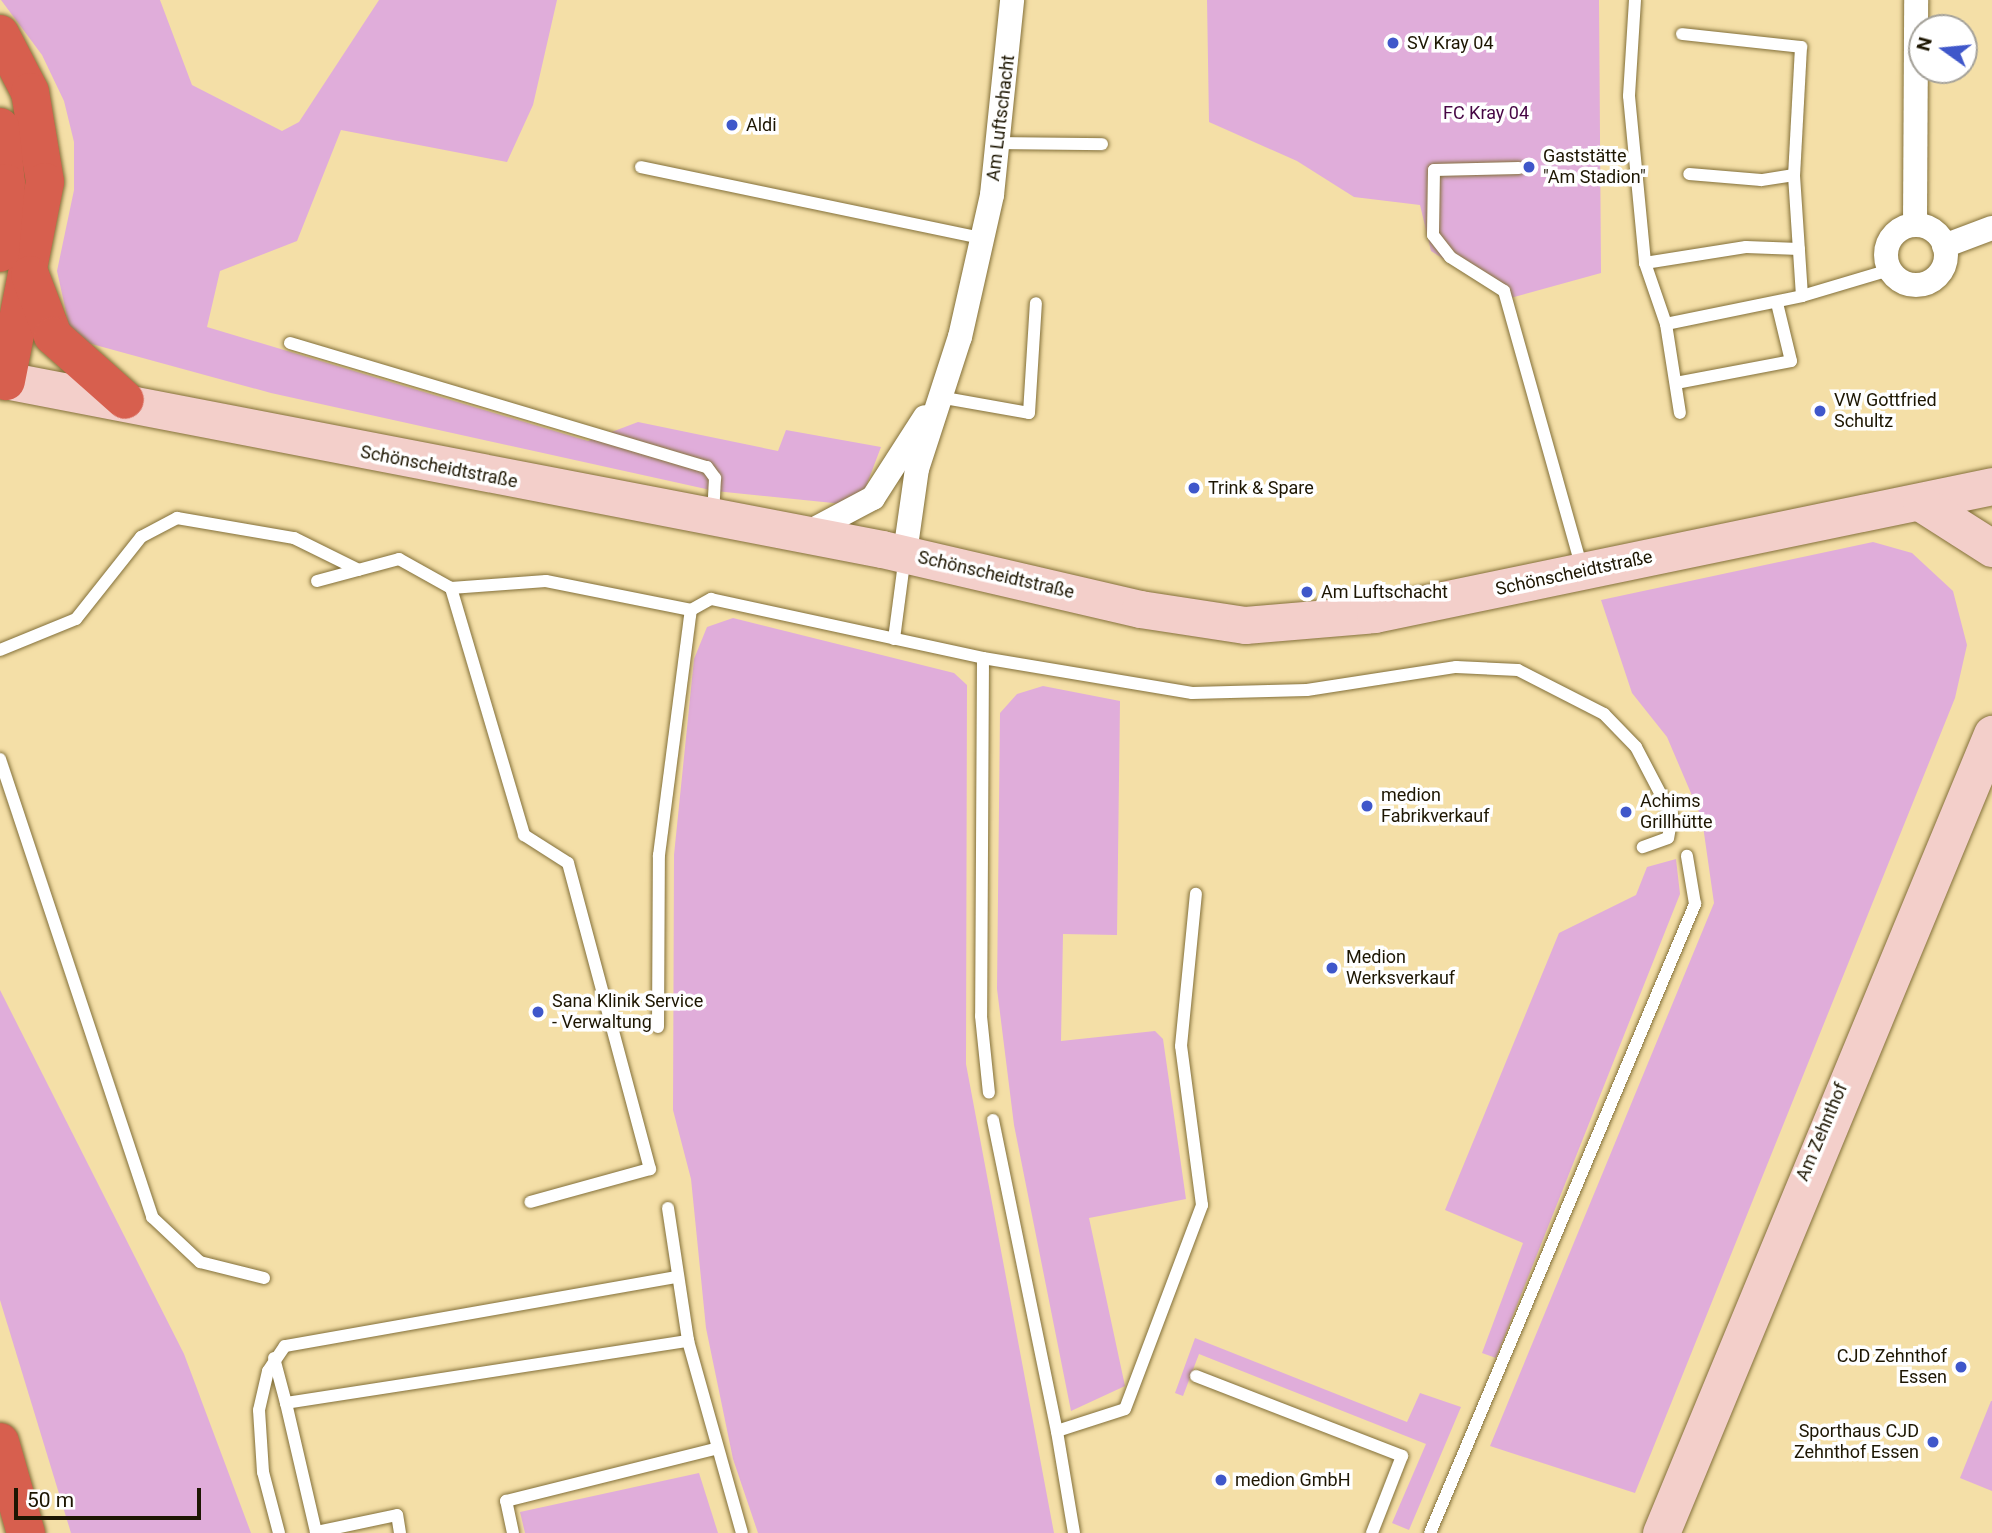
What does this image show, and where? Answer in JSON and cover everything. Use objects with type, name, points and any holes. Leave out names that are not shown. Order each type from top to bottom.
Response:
[{"type":"highway","points":[[0,34],[30,92],[41,138],[45,197],[8,250]]},
{"type":"highway","points":[[0,127],[8,250],[3,380]]},
{"type":"highway","points":[[8,250],[53,335],[125,400]]},
{"type":"highway","points":[[0,1442],[26,1533]]},
{"type":"street","name":"Am Luftschacht","points":[[905,554],[912,492],[982,239],[1000,143],[1012,0]]},
{"type":"street","points":[[1915,225],[1916,0]]},
{"type":"street","points":[[1915,225],[1933,230],[1944,246],[1944,264],[1932,279],[1905,282],[1890,270],[1890,240],[1915,225]]},
{"type":"street","points":[[1944,246],[1992,228]]},
{"type":"street","name":"Schönscheidtstraße","points":[[3,380],[125,400],[713,520],[905,554],[1140,609],[1245,625],[1375,614],[1979,490]]},
{"type":"street","name":"Am Luftschacht","points":[[802,536],[873,498],[940,397]]},
{"type":"street","points":[[1979,490],[1992,467]]},
{"type":"street","points":[[1922,503],[1992,548]]},
{"type":"street","name":"Am Zehnthof","points":[[1661,1533],[1992,734]]},
{"type":"lane","points":[[1635,0],[1629,96],[1645,263],[1666,324],[1681,412]]},
{"type":"lane","points":[[1682,34],[1801,47],[1794,175],[1802,296]]},
{"type":"lane","points":[[1000,143],[1101,144]]},
{"type":"lane","points":[[641,167],[982,239]]},
{"type":"lane","points":[[1519,168],[1434,170],[1433,235],[1450,257],[1504,291],[1583,572]]},
{"type":"lane","points":[[1689,174],[1761,180],[1794,175]]},
{"type":"lane","points":[[1645,263],[1746,247],[1799,249]]},
{"type":"lane","points":[[1666,324],[1777,303],[1890,270]]},
{"type":"lane","points":[[940,397],[1029,413],[1036,303]]},
{"type":"lane","points":[[1676,383],[1791,360],[1777,303]]},
{"type":"lane","points":[[290,343],[707,467],[715,478],[713,520]]},
{"type":"lane","points":[[0,650],[76,619],[141,537],[177,518],[294,538],[359,570]]},
{"type":"lane","points":[[894,639],[905,554]]},
{"type":"lane","points":[[317,581],[399,559],[451,588],[546,581],[691,610],[710,599],[983,658],[1149,688],[1235,695],[1456,667],[1518,670],[1604,714],[1636,747],[1672,816],[1668,838],[1643,847]]},
{"type":"lane","points":[[451,588],[524,835],[568,863],[650,1169],[530,1202]]},
{"type":"lane","points":[[658,1027],[659,856],[691,610]]},
{"type":"lane","points":[[983,658],[981,1016],[989,1093]]},
{"type":"lane","points":[[0,759],[152,1217],[200,1262],[264,1278]]},
{"type":"lane","points":[[1430,1533],[1695,904],[1687,856]]},
{"type":"lane","points":[[1058,1431],[1125,1409],[1202,1205],[1181,1046],[1196,894]]},
{"type":"lane","points":[[993,1120],[1058,1431],[1074,1533]]},
{"type":"lane","points":[[668,1208],[688,1341],[714,1449],[742,1533]]},
{"type":"lane","points":[[279,1533],[259,1440],[262,1387],[274,1358],[302,1339],[678,1277]]},
{"type":"lane","points":[[286,1403],[688,1341]]},
{"type":"lane","points":[[274,1358],[316,1532],[397,1515],[400,1533]]},
{"type":"lane","points":[[1196,1376],[1402,1456],[1372,1533]]},
{"type":"lane","points":[[513,1533],[506,1501],[714,1449]]},
{"type":"green space","points":[[1,0],[160,0],[192,85],[282,131],[299,122],[379,0],[557,0],[533,105],[507,162],[341,130],[297,241],[220,271],[207,327],[588,441],[638,422],[778,451],[786,430],[881,447],[865,489],[843,504],[715,491],[271,393],[88,343],[70,330],[57,271],[74,190],[74,142],[64,101],[42,55]]},
{"type":"green space","name":"FC Kray 04","points":[[1207,0],[1599,0],[1601,273],[1507,299],[1431,251],[1420,205],[1354,197],[1297,161],[1209,122]]},
{"type":"green space","points":[[1873,542],[1912,553],[1953,591],[1967,645],[1955,698],[1635,1493],[1490,1446],[1714,903],[1702,819],[1667,737],[1632,693],[1601,600]]},
{"type":"green space","points":[[733,618],[954,673],[967,685],[966,1064],[1054,1533],[758,1533],[733,1459],[706,1328],[691,1179],[673,1110],[674,855],[694,659],[707,627]]},
{"type":"green space","points":[[1043,686],[1120,701],[1117,935],[1063,934],[1061,1041],[1155,1031],[1163,1039],[1186,1199],[1089,1218],[1125,1386],[1071,1411],[1014,1125],[997,989],[1000,713],[1017,694]]},
{"type":"green space","points":[[1676,859],[1680,894],[1496,1358],[1482,1353],[1523,1243],[1445,1210],[1559,933],[1636,895],[1647,867]]},
{"type":"green space","points":[[0,990],[184,1354],[251,1533],[71,1533],[0,1300]]},
{"type":"green space","points":[[1195,1338],[1407,1422],[1420,1393],[1461,1407],[1409,1530],[1392,1523],[1426,1444],[1199,1354],[1183,1396],[1175,1393]]},
{"type":"green space","points":[[1992,1401],[1992,1491],[1960,1478]]},
{"type":"green space","points":[[699,1473],[718,1533],[525,1533],[520,1512]]},
{"type":"place","name":"SV Kray 04","points":[[1393,43]]},
{"type":"place","name":"Aldi","points":[[732,125]]},
{"type":"place","name":"Gaststätte \"Am Stadion\"","points":[[1529,167]]},
{"type":"place","name":"VW Gottfried Schultz","points":[[1820,411]]},
{"type":"place","name":"Trink & Spare","points":[[1194,488]]},
{"type":"place","name":"Am Luftschacht","points":[[1307,592]]},
{"type":"place","name":"medion Fabrikverkauf","points":[[1367,806]]},
{"type":"place","name":"Achims Grillhütte","points":[[1626,812]]},
{"type":"place","name":"Medion Werksverkauf","points":[[1332,968]]},
{"type":"place","name":"Sana Klinik Service - Verwaltung","points":[[538,1012]]},
{"type":"place","name":"CJD Zehnthof Essen","points":[[1961,1367]]},
{"type":"place","name":"Sporthaus CJD Zehnthof Essen","points":[[1933,1442]]},
{"type":"place","name":"medion GmbH","points":[[1221,1480]]}]
